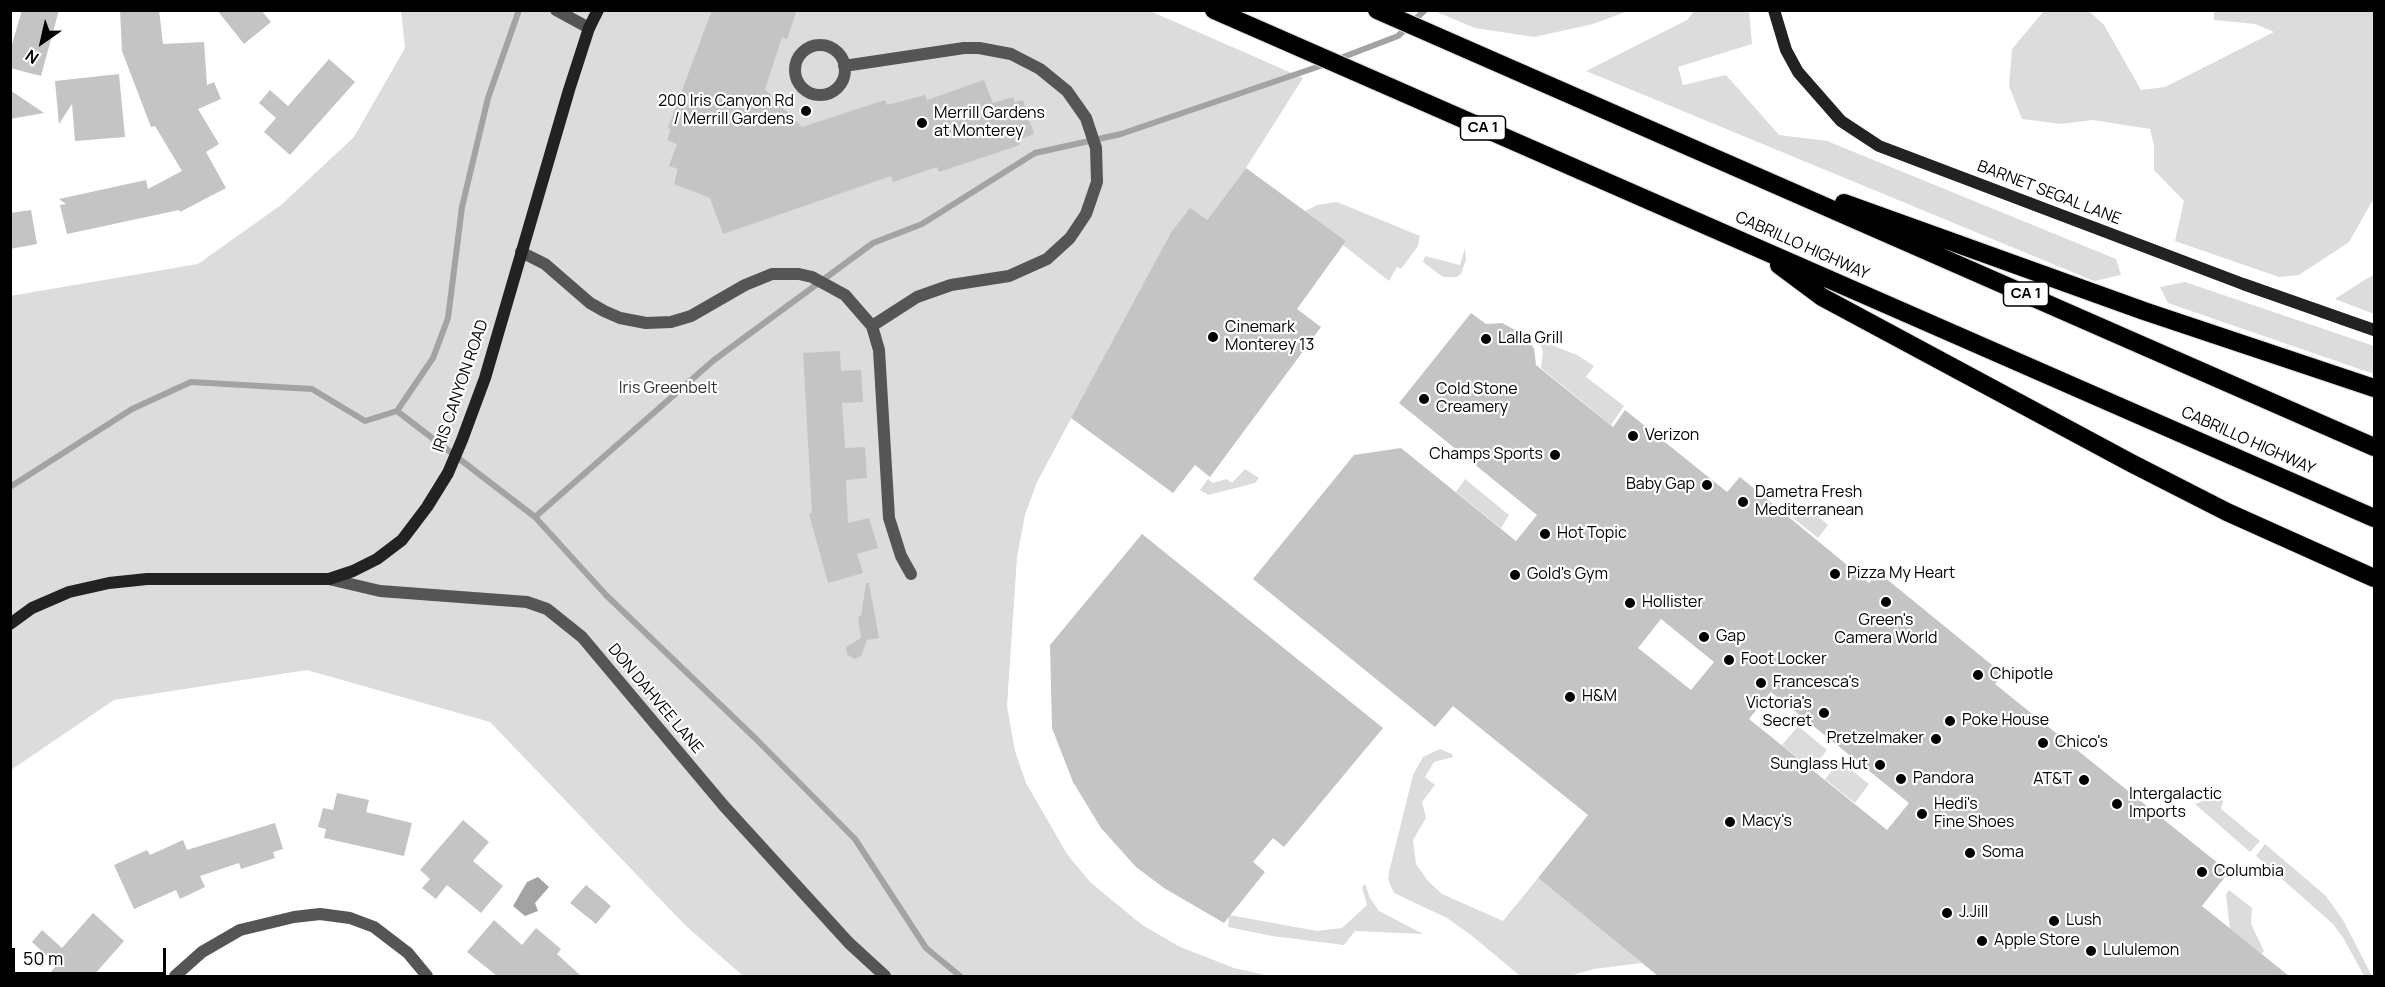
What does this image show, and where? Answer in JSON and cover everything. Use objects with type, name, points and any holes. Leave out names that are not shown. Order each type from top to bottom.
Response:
[{"type":"highway","name":"CABRILLO HIGHWAY","points":[[1214,10],[2374,518]]},
{"type":"highway","name":"CA 1","points":[[1377,10],[2374,447]]},
{"type":"highway","points":[[1678,142],[2123,304],[2374,388]]},
{"type":"highway","points":[[1751,245],[1822,297],[2105,450],[2227,512],[2374,578]]},
{"type":"street","points":[[556,10],[589,28]]},
{"type":"street","name":"IRIS CANYON ROAD","points":[[10,624],[32,608],[69,592],[109,583],[147,579],[329,579],[353,572],[377,559],[402,540],[427,507],[448,473],[485,378],[589,28],[598,10]]},
{"type":"street","name":"BARNET SEGAL LANE","points":[[1774,10],[1786,50],[1798,72],[1841,121],[1879,146],[2253,288],[2374,330]]},
{"type":"street","points":[[818,45],[834,50],[844,66],[844,78],[840,85],[827,94],[812,94],[804,90],[795,76],[797,59],[809,47],[818,45]]},
{"type":"street","points":[[844,66],[896,56],[963,48],[979,48],[1011,54],[1040,69],[1067,91],[1086,118],[1096,148],[1097,182],[1086,214],[1070,238],[1047,259],[1010,276],[951,285],[925,294],[897,308],[872,326]]},
{"type":"street","points":[[521,252],[545,264],[590,303],[620,318],[633,321],[659,323],[681,320],[699,313],[757,279],[787,273],[812,277],[833,287],[855,305],[872,326],[879,350],[889,518],[901,556],[911,574]]},
{"type":"street","name":"DON DAHVEE LANE","points":[[329,579],[380,591],[527,602],[548,609],[582,637],[724,806],[849,943],[885,976]]},
{"type":"street","points":[[175,976],[202,952],[240,930],[294,916],[320,914],[350,918],[374,927],[408,953],[427,976]]},
{"type":"green space","points":[[1695,10],[1749,11],[1752,44],[1678,67],[1683,85],[1726,75],[1779,135],[1827,141],[2116,259],[2121,275],[2094,281],[1586,71],[1687,20]]},
{"type":"green space","name":"Iris Greenbelt","points":[[401,11],[1150,11],[1303,78],[1246,168],[1207,220],[1170,234],[1037,482],[1025,515],[1017,557],[1007,706],[1015,751],[1026,783],[1067,854],[1090,882],[1141,924],[1178,946],[1234,968],[1270,976],[743,976],[685,925],[490,722],[307,670],[114,700],[11,770],[10,296],[198,264],[281,205],[354,137],[405,48]]},
{"type":"green space","points":[[1434,11],[1628,11],[1593,24],[1534,37],[1475,28]]},
{"type":"green space","points":[[2044,11],[2089,11],[2104,25],[2141,90],[2165,87],[2274,32],[2255,24],[2214,20],[2214,11],[2374,11],[2374,198],[2349,242],[2299,275],[2279,277],[2175,241],[2184,201],[2154,170],[2154,146],[2150,129],[2093,120],[2061,124],[2022,119],[2009,86],[2012,49]]},
{"type":"green space","points":[[1337,202],[1420,236],[1418,246],[1401,269],[1397,267],[1389,281],[1343,245],[1346,241],[1305,211],[1317,205]]},
{"type":"green space","points":[[1465,248],[1466,259],[1461,274],[1457,277],[1443,277],[1423,262],[1425,256],[1460,265]]},
{"type":"green space","points":[[2374,275],[2374,314],[2335,299],[2366,279]]},
{"type":"green space","points":[[2185,282],[2374,346],[2374,374],[2168,303],[2160,287]]},
{"type":"green space","points":[[1539,340],[1577,355],[1594,366],[1586,377],[1624,406],[1611,425],[1541,368],[1543,352]]},
{"type":"green space","points":[[1245,469],[1259,478],[1255,483],[1208,495],[1200,490],[1208,479],[1213,483],[1227,479],[1232,483]]},
{"type":"green space","points":[[1465,479],[1509,515],[1501,528],[1456,492]]},
{"type":"green space","points":[[1803,503],[1828,525],[1818,538],[1792,517]]},
{"type":"green space","points":[[1798,726],[1827,750],[1812,769],[1782,745]]},
{"type":"green space","points":[[1440,749],[1452,754],[1453,757],[1434,762],[1425,777],[1435,785],[1422,802],[1426,818],[1413,840],[1416,864],[1428,881],[1442,894],[1503,921],[1538,878],[1642,963],[1594,969],[1570,976],[1520,976],[1447,918],[1394,893],[1388,880],[1389,872],[1413,775],[1423,757]]},
{"type":"green space","points":[[1840,761],[1869,784],[1855,803],[1825,779]]},
{"type":"green space","points":[[2216,796],[2223,801],[2221,809],[2260,841],[2250,852],[2195,804]]},
{"type":"green space","points":[[2265,844],[2326,896],[2343,920],[2372,976],[2364,976],[2333,924],[2256,856]]},
{"type":"green space","points":[[1365,884],[1370,898],[1379,911],[1423,934],[1355,931],[1344,945],[1272,936],[1228,927],[1229,915],[1317,931],[1342,928],[1367,905],[1362,887]]},
{"type":"green space","points":[[2229,890],[2252,908],[2251,924],[2264,951],[2261,954],[2230,929],[2226,895]]},
{"type":"shaded area","points":[[538,877],[549,887],[535,903],[538,911],[525,916],[513,906],[527,882]]},
{"type":"building","points":[[22,10],[59,10],[41,76],[10,68],[10,51]]},
{"type":"building","points":[[120,10],[159,10],[163,44],[204,42],[207,85],[214,82],[221,99],[198,109],[219,144],[206,152],[226,188],[180,212],[179,210],[67,234],[60,205],[66,204],[59,199],[146,180],[148,189],[182,171],[155,126],[151,127],[122,51]]},
{"type":"building","points":[[217,10],[261,10],[271,22],[244,44]]},
{"type":"building","name":"Merrill Gardens at Monterey","points":[[712,10],[797,10],[787,39],[782,37],[765,89],[802,127],[885,100],[887,105],[925,95],[927,100],[984,80],[993,103],[1013,97],[1015,102],[1023,100],[1034,134],[1018,140],[1020,145],[939,172],[937,167],[893,182],[891,176],[723,234],[710,198],[674,184],[678,169],[669,166],[677,144],[667,140],[671,129],[668,128]]},
{"type":"building","points":[[329,59],[355,82],[290,155],[264,132],[276,118],[259,103],[270,90],[288,106]]},
{"type":"building","points":[[119,74],[125,137],[75,141],[72,104],[59,124],[55,81]]},
{"type":"building","points":[[10,90],[44,113],[10,119]]},
{"type":"building","name":"Cinemark Monterey 13","points":[[1246,168],[1346,241],[1297,309],[1321,327],[1210,477],[1195,465],[1173,493],[1071,418],[1170,234],[1190,208],[1207,220]]},
{"type":"building","points":[[31,210],[37,244],[10,249],[10,213]]},
{"type":"building","points":[[1471,313],[1486,324],[1502,323],[1521,333],[1534,348],[1536,365],[1613,427],[1625,410],[1727,492],[1740,477],[1869,583],[1878,572],[2003,674],[1995,684],[2229,872],[2202,906],[2289,976],[1658,976],[1538,878],[1588,815],[1453,706],[1435,727],[1253,579],[1354,455],[1401,448],[1516,541],[1537,515],[1399,403]],"holes":[[[1661,619],[1714,662],[1691,690],[1638,648]],[[1771,692],[1909,803],[1887,830],[1749,719]]]},
{"type":"building","points":[[840,351],[841,371],[861,370],[863,402],[842,403],[845,448],[865,447],[867,478],[846,480],[848,523],[869,518],[878,548],[857,554],[863,573],[828,583],[809,514],[812,513],[803,353]]},
{"type":"building","points":[[1142,534],[1383,728],[1284,847],[1273,838],[1253,862],[1265,872],[1224,923],[1164,888],[1136,867],[1101,828],[1073,782],[1052,728],[1050,645]]},
{"type":"building","points":[[866,583],[869,583],[879,638],[867,640],[861,656],[854,659],[847,654],[846,647],[861,638],[858,617],[861,616]]},
{"type":"building","points":[[337,793],[369,800],[366,812],[412,823],[404,856],[324,838],[326,829],[318,827],[323,808],[333,810]]},
{"type":"building","points":[[463,820],[489,842],[473,861],[503,886],[481,913],[447,885],[436,899],[422,888],[430,879],[420,870]]},
{"type":"building","points":[[275,823],[283,849],[273,852],[275,858],[241,869],[239,863],[200,876],[205,887],[180,899],[176,890],[134,909],[114,865],[147,850],[150,855],[183,840],[187,850]]},
{"type":"building","points":[[586,885],[611,906],[596,924],[570,903]]},
{"type":"building","points":[[93,913],[124,941],[93,976],[47,976],[57,965],[32,942],[42,930],[62,948]]},
{"type":"building","points":[[494,920],[522,945],[536,928],[561,949],[557,954],[581,976],[497,976],[467,952]]},
{"type":"waterway","points":[[10,487],[132,409],[191,382],[312,389],[365,421],[397,411],[433,358],[448,318],[462,207],[488,98],[519,10]]},
{"type":"waterway","points":[[1338,59],[1398,36],[1425,10]]},
{"type":"waterway","points":[[535,517],[714,360],[873,243],[922,224],[1035,153],[1121,134],[1326,64]]},
{"type":"waterway","points":[[397,411],[535,517],[606,595],[756,739],[855,839],[926,948],[960,976]]},
{"type":"place","name":"200 Iris Canyon Rd / Merrill Gardens","points":[[806,111]]},
{"type":"place","name":"Merrill Gardens at Monterey","points":[[922,123]]},
{"type":"place","name":"Cinemark Monterey 13","points":[[1213,337]]},
{"type":"place","name":"Lalla Grill","points":[[1486,339]]},
{"type":"place","name":"Cold Stone Creamery","points":[[1424,399]]},
{"type":"place","name":"Verizon","points":[[1633,436]]},
{"type":"place","name":"Champs Sports","points":[[1555,455]]},
{"type":"place","name":"Baby Gap","points":[[1707,485]]},
{"type":"place","name":"Dametra Fresh Mediterranean","points":[[1743,502]]},
{"type":"place","name":"Hot Topic","points":[[1545,534]]},
{"type":"place","name":"Pizza My Heart","points":[[1835,574]]},
{"type":"place","name":"Gold's Gym","points":[[1515,575]]},
{"type":"place","name":"Green's Camera World","points":[[1886,602]]},
{"type":"place","name":"Hollister","points":[[1630,603]]},
{"type":"place","name":"Gap","points":[[1704,637]]},
{"type":"place","name":"Foot Locker","points":[[1729,660]]},
{"type":"place","name":"Chipotle","points":[[1978,675]]},
{"type":"place","name":"Francesca's","points":[[1761,683]]},
{"type":"place","name":"H&M","points":[[1570,697]]},
{"type":"place","name":"Victoria's Secret","points":[[1824,713]]},
{"type":"place","name":"Poke House","points":[[1950,721]]},
{"type":"place","name":"Pretzelmaker","points":[[1936,739]]},
{"type":"place","name":"Chico's","points":[[2043,743]]},
{"type":"place","name":"Sunglass Hut","points":[[1880,765]]},
{"type":"place","name":"Pandora","points":[[1901,779]]},
{"type":"place","name":"AT&T","points":[[2084,780]]},
{"type":"place","name":"Intergalactic Imports","points":[[2117,804]]},
{"type":"place","name":"Hedi's Fine Shoes","points":[[1922,814]]},
{"type":"place","name":"Macy's","points":[[1730,822]]},
{"type":"place","name":"Soma","points":[[1970,853]]},
{"type":"place","name":"Columbia","points":[[2202,872]]},
{"type":"place","name":"J.Jill","points":[[1947,913]]},
{"type":"place","name":"Lush","points":[[2054,921]]},
{"type":"place","name":"Apple Store","points":[[1982,941]]},
{"type":"place","name":"Lululemon","points":[[2091,951]]}]
